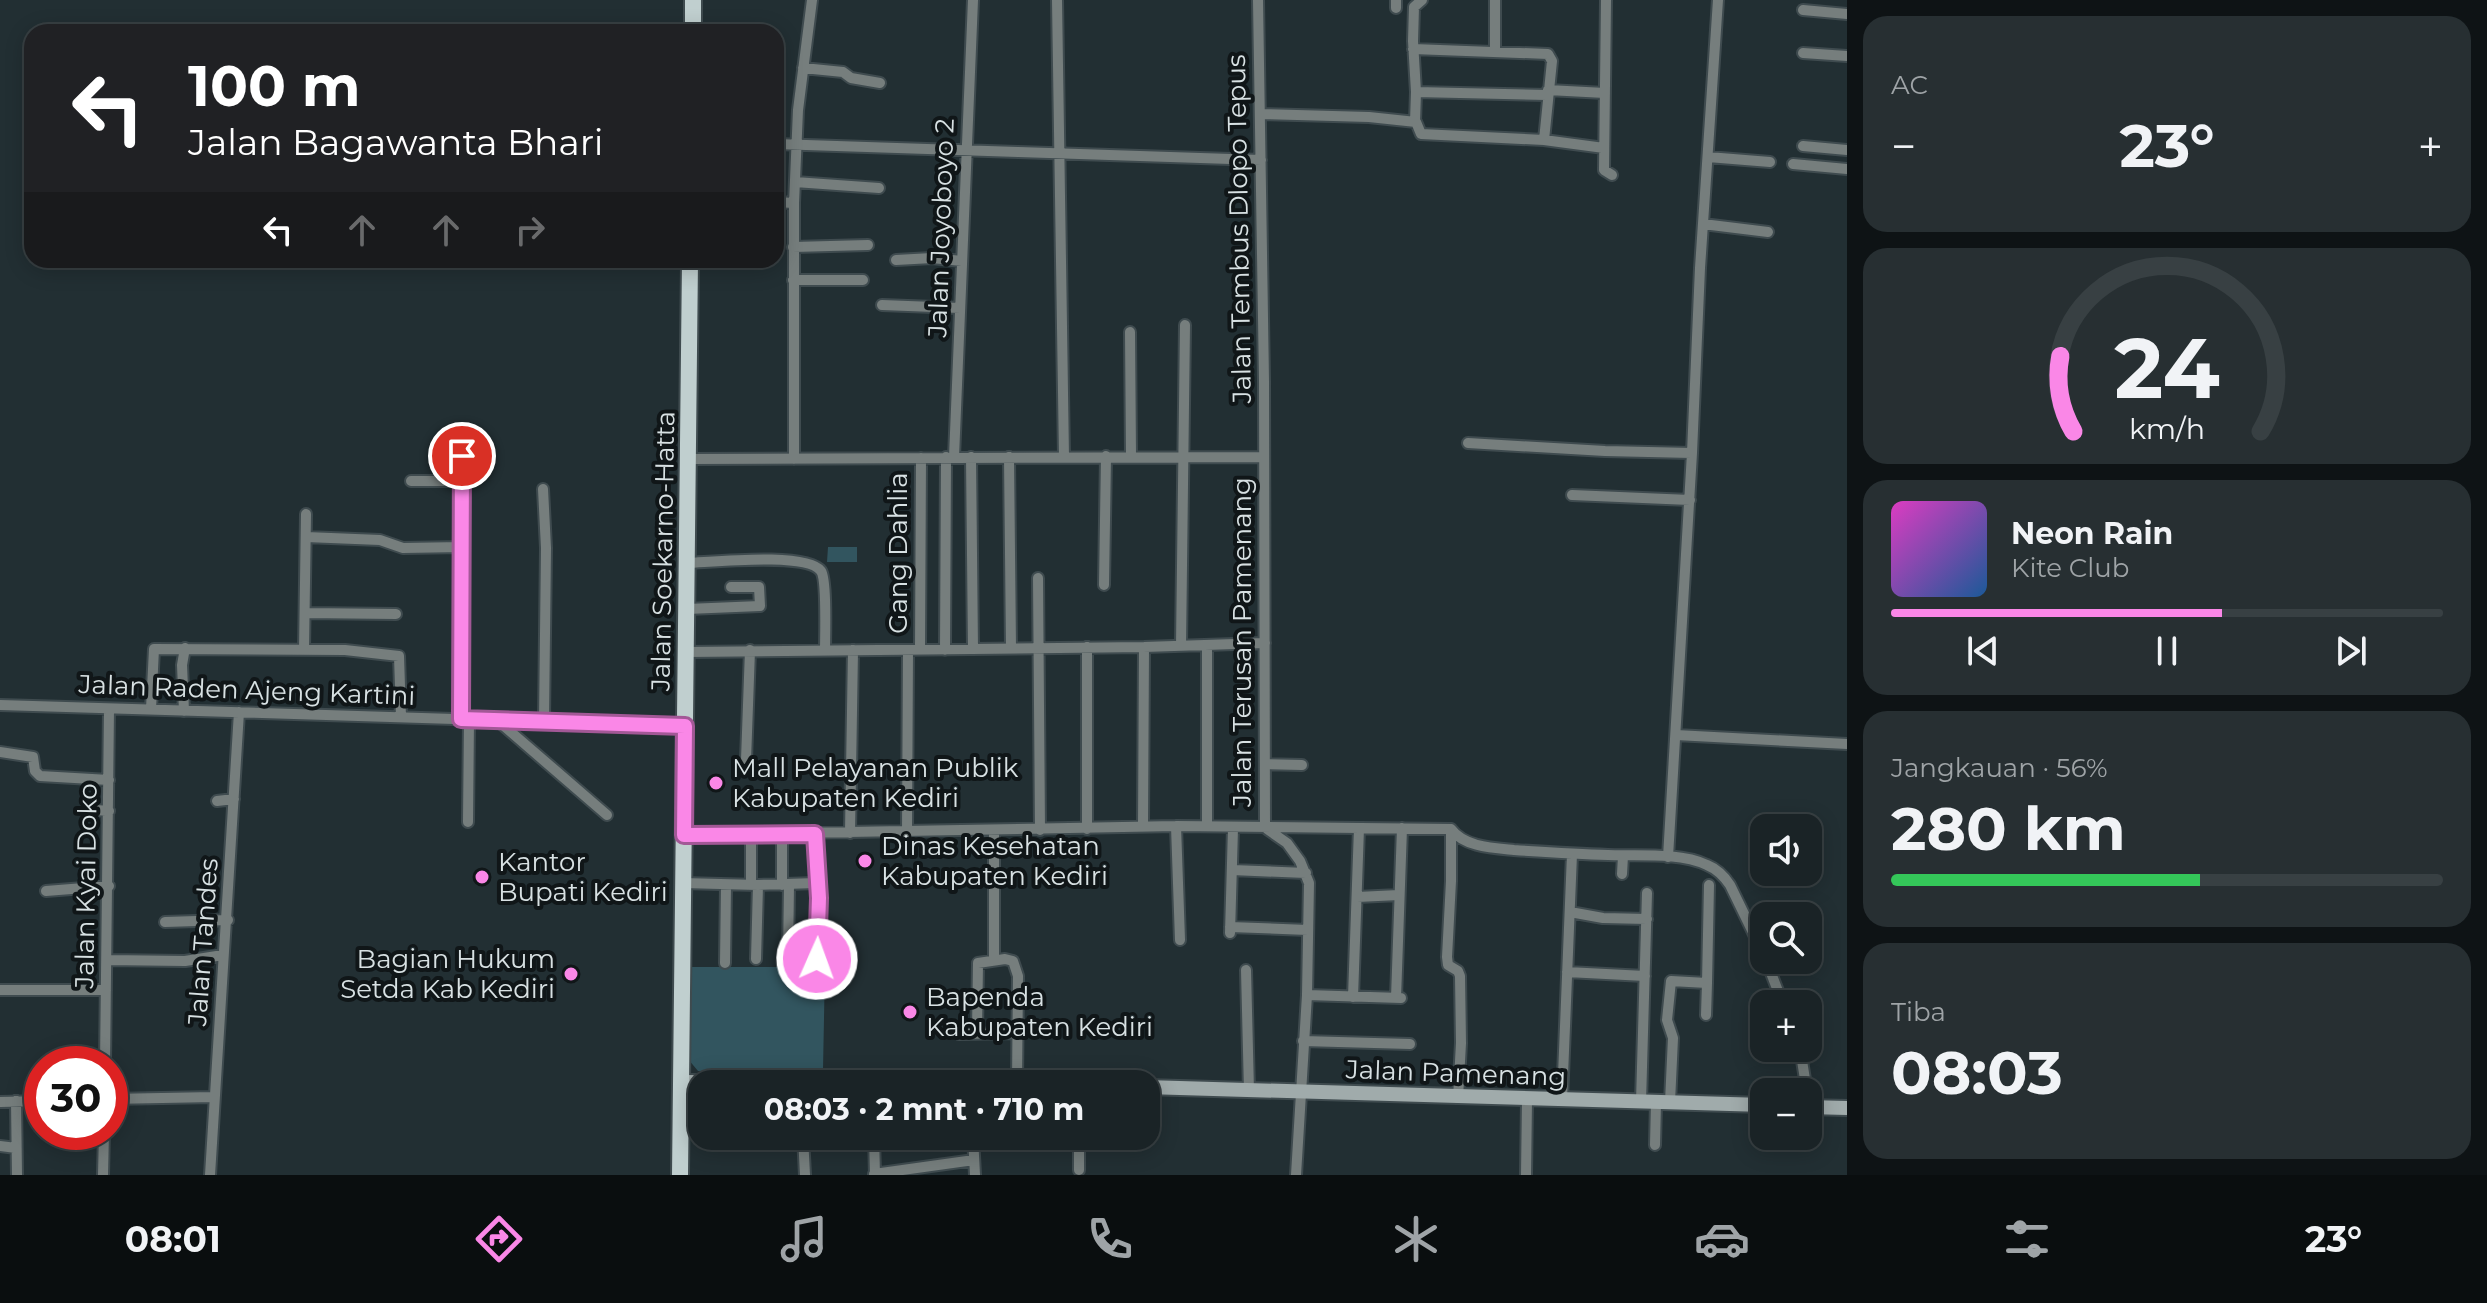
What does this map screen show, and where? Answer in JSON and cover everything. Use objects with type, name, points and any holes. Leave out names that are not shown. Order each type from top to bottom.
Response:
[{"type":"main road","points":[[693,0],[693,24]]},
{"type":"main road","name":"Jalan Soekarno-Hatta","points":[[680,1175],[690,268]]},
{"type":"main road","points":[[681,1082],[688,1082]]},
{"type":"main road","name":"Jalan Pamenang","points":[[1160,1088],[1750,1105]]},
{"type":"main road","points":[[1822,1107],[1847,1108]]},
{"type":"street","points":[[794,459],[794,203],[803,68],[812,0]]},
{"type":"street","name":"Jalan Joyoboyo 2","points":[[945,650],[950,457],[960,308],[973,0]]},
{"type":"street","points":[[1057,0],[1064,457]]},
{"type":"street","name":"Jalan Tembus Dlopo Tepus","points":[[1258,0],[1263,457]]},
{"type":"street","points":[[1417,127],[1414,7],[1422,0]]},
{"type":"street","points":[[1495,0],[1495,51]]},
{"type":"street","points":[[1606,0],[1604,148],[1609,174]]},
{"type":"street","points":[[1668,857],[1718,0]]},
{"type":"street","points":[[1803,10],[1847,14]]},
{"type":"street","points":[[1413,49],[1548,54],[1552,61],[1544,140]]},
{"type":"street","points":[[1803,53],[1847,56]]},
{"type":"street","points":[[803,68],[843,72],[851,78],[880,83]]},
{"type":"street","points":[[1416,92],[1605,93]]},
{"type":"street","points":[[1261,114],[1363,116],[1417,127],[1604,148]]},
{"type":"street","points":[[784,144],[1261,160]]},
{"type":"street","points":[[1803,146],[1847,150]]},
{"type":"street","points":[[1708,157],[1770,162]]},
{"type":"street","points":[[1793,164],[1847,169]]},
{"type":"street","points":[[795,182],[879,188]]},
{"type":"street","points":[[784,202],[794,203]]},
{"type":"street","points":[[1703,224],[1768,232]]},
{"type":"street","points":[[793,247],[868,245]]},
{"type":"street","points":[[896,260],[932,258],[962,261]]},
{"type":"street","points":[[793,280],[863,280]]},
{"type":"street","points":[[882,305],[960,308]]},
{"type":"street","points":[[1181,646],[1185,325]]},
{"type":"street","points":[[1130,332],[1131,456]]},
{"type":"street","points":[[1468,443],[1692,453]]},
{"type":"street","points":[[462,456],[468,822]]},
{"type":"street","points":[[1104,585],[1106,456]]},
{"type":"street","points":[[971,457],[973,649]]},
{"type":"street","points":[[1009,457],[1011,648]]},
{"type":"street","points":[[688,459],[1263,457]]},
{"type":"street","name":"Jalan Terusan Pamenang","points":[[1263,457],[1265,827]]},
{"type":"street","name":"Gang Dahlia","points":[[920,649],[921,458]]},
{"type":"street","points":[[411,481],[462,481]]},
{"type":"street","points":[[543,489],[546,538],[544,720]]},
{"type":"street","points":[[1572,495],[1690,500]]},
{"type":"street","points":[[304,650],[306,514]]},
{"type":"street","points":[[306,537],[380,540],[403,548],[462,547]]},
{"type":"street","points":[[688,563],[792,561],[815,566],[823,576],[825,651]]},
{"type":"street","points":[[1038,578],[1040,830]]},
{"type":"street","points":[[687,609],[760,606],[759,587],[731,587]]},
{"type":"street","points":[[305,613],[396,614]]},
{"type":"street","points":[[686,652],[1265,643]]},
{"type":"street","points":[[1207,646],[1207,826]]},
{"type":"street","points":[[1087,647],[1087,829]]},
{"type":"street","points":[[1143,827],[1144,647]]},
{"type":"street","points":[[184,711],[182,665],[185,648]]},
{"type":"street","points":[[151,709],[152,650],[304,650],[396,654],[400,662],[401,717]]},
{"type":"street","points":[[746,760],[750,650]]},
{"type":"street","points":[[850,833],[853,650]]},
{"type":"street","points":[[907,833],[908,650]]},
{"type":"street","name":"Jalan Raden Ajeng Kartini","points":[[0,705],[685,726]]},
{"type":"street","name":"Jalan Kyai Doko","points":[[105,1046],[109,709]]},
{"type":"street","name":"Jalan Tandes","points":[[210,1175],[239,712]]},
{"type":"street","points":[[497,720],[607,815]]},
{"type":"street","points":[[1676,735],[1847,744]]},
{"type":"street","points":[[0,752],[33,757],[35,771],[40,776],[109,780]]},
{"type":"street","points":[[1265,764],[1302,765]]},
{"type":"street","points":[[217,801],[234,799]]},
{"type":"street","points":[[96,810],[109,811]]},
{"type":"street","points":[[1176,826],[1180,940]]},
{"type":"street","points":[[684,835],[1176,826],[1451,829]]},
{"type":"street","points":[[1265,827],[1287,843],[1309,883],[1307,995],[1296,1175]]},
{"type":"street","points":[[1233,828],[1230,930],[1308,930]]},
{"type":"street","points":[[1353,997],[1359,828]]},
{"type":"street","points":[[1307,995],[1399,998],[1402,828]]},
{"type":"street","points":[[1451,829],[1455,835],[1470,843],[1495,849],[1668,857],[1706,864],[1723,875],[1750,928]]},
{"type":"street","points":[[1451,829],[1447,957],[1448,965],[1460,976],[1458,1098]]},
{"type":"street","points":[[994,831],[994,960]]},
{"type":"street","points":[[751,834],[756,959]]},
{"type":"street","points":[[782,834],[788,957]]},
{"type":"street","points":[[815,834],[819,898],[817,959]]},
{"type":"street","points":[[1562,1100],[1572,854]]},
{"type":"street","points":[[1622,874],[1623,856]]},
{"type":"street","points":[[1232,870],[1306,873]]},
{"type":"street","points":[[683,883],[816,883]]},
{"type":"street","points":[[725,963],[726,885]]},
{"type":"street","points":[[1706,1015],[1709,885]]},
{"type":"street","points":[[46,891],[109,886]]},
{"type":"street","points":[[1647,893],[1645,976],[1656,1102],[1655,1145]]},
{"type":"street","points":[[1357,897],[1399,895]]},
{"type":"street","points":[[1570,912],[1603,918],[1647,919]]},
{"type":"street","points":[[165,922],[228,920]]},
{"type":"street","points":[[107,960],[185,961],[223,955]]},
{"type":"street","points":[[977,1033],[976,967],[979,962],[1013,961],[1017,965],[1017,1070]]},
{"type":"street","points":[[1246,970],[1249,1091]]},
{"type":"street","points":[[1567,972],[1645,976]]},
{"type":"street","points":[[1656,1102],[1673,1044],[1667,1020],[1670,984],[1675,981],[1707,983]]},
{"type":"street","points":[[0,990],[106,990]]},
{"type":"street","points":[[959,1034],[1017,1033]]},
{"type":"street","points":[[1303,1041],[1410,1044]]},
{"type":"street","points":[[128,1099],[214,1097]]},
{"type":"street","points":[[1526,1175],[1527,1100]]},
{"type":"street","points":[[16,1101],[17,1175]]},
{"type":"street","points":[[0,1102],[24,1101]]},
{"type":"street","points":[[0,1146],[16,1148]]},
{"type":"street","points":[[103,1175],[104,1150]]},
{"type":"street","points":[[804,1150],[805,1175]]},
{"type":"street","points":[[874,1150],[874,1175],[974,1160]]},
{"type":"street","points":[[974,1150],[975,1175]]},
{"type":"street","points":[[1079,1150],[1079,1170]]},
{"type":"shaded area","points":[[828,547],[857,547],[857,562],[827,562]]},
{"type":"shaded area","points":[[691,967],[825,967],[823,1070],[697,1070],[688,1059]]},
{"type":"place","name":"Mall Pelayanan Publik Kabupaten Kediri","points":[[716,783]]},
{"type":"place","name":"Dinas Kesehatan Kabupaten Kediri","points":[[865,861]]},
{"type":"place","name":"Kantor Bupati Kediri","points":[[482,877]]},
{"type":"place","name":"Bagian Hukum Setda Kab Kediri","points":[[571,974]]},
{"type":"place","name":"Bapenda Kabupaten Kediri","points":[[910,1012]]},
{"type":"route","points":[[462,456],[461,719],[685,726],[684,835],[815,834],[816,883],[819,890],[817,959]]}]
